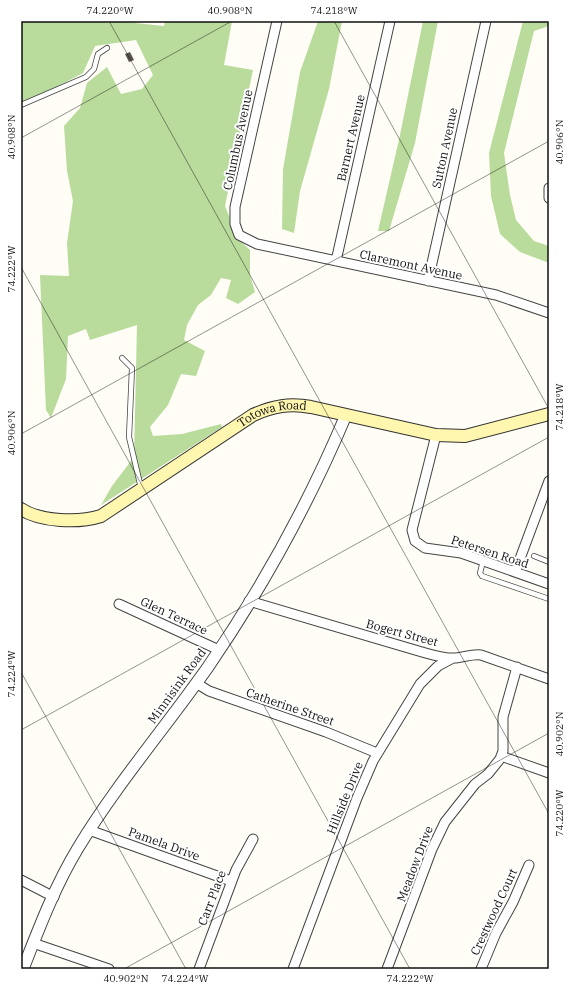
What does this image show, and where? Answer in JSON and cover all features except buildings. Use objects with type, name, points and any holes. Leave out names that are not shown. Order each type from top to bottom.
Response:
[{"type":"main road","name":"Totowa Road","points":[[21,509],[31,515],[54,520],[95,518],[106,513],[253,415],[267,408],[297,405],[436,435],[465,436],[549,414]]},
{"type":"street","name":"Columbus Avenue","points":[[266,246],[250,242],[239,235],[236,230],[234,216],[252,126],[277,21]]},
{"type":"street","name":"Barnert Avenue","points":[[336,261],[390,21]]},
{"type":"street","name":"Sutton Avenue","points":[[428,281],[486,21]]},
{"type":"street","points":[[549,188],[549,198]]},
{"type":"street","name":"Claremont Avenue","points":[[266,246],[496,295],[549,313]]},
{"type":"street","name":"Minnisink Road","points":[[22,969],[76,850],[196,683],[249,601],[302,512],[346,415]]},
{"type":"street","name":"Petersen Road","points":[[436,435],[412,530],[412,536],[419,546],[454,552],[549,584]]},
{"type":"street","points":[[515,572],[546,496],[549,481]]},
{"type":"street","name":"Bogert Street","points":[[249,601],[422,652],[452,658],[474,654],[481,655],[549,679]]},
{"type":"street","name":"Glen Terrace","points":[[119,604],[218,650]]},
{"type":"street","name":"Hillside Drive","points":[[293,969],[357,798],[377,753],[420,684],[438,666],[452,658]]},
{"type":"street","points":[[517,667],[503,717],[502,756],[549,773]]},
{"type":"street","name":"Catherine Street","points":[[196,683],[209,691],[326,732],[377,753]]},
{"type":"street","name":"Meadow Drive","points":[[387,969],[432,849],[445,822],[475,784],[496,766],[502,756]]},
{"type":"street","name":"Pamela Drive","points":[[89,830],[231,881]]},
{"type":"street","name":"Carr Place","points":[[199,969],[231,881],[253,839]]},
{"type":"street","name":"Crestwood Court","points":[[481,969],[496,933],[513,902],[529,865]]},
{"type":"street","points":[[21,880],[54,896]]},
{"type":"street","points":[[33,943],[109,969]]},
{"type":"lane","points":[[21,105],[86,77],[94,69],[98,54],[107,48]]},
{"type":"lane","points":[[122,358],[132,368],[129,437],[141,490]]},
{"type":"lane","points":[[534,556],[549,562]]},
{"type":"lane","points":[[483,561],[480,573],[482,576],[549,599]]},
{"type":"green space","points":[[21,21],[134,21],[135,23],[164,26],[165,21],[232,21],[224,65],[253,70],[225,206],[239,240],[250,250],[250,275],[255,292],[238,304],[226,298],[231,280],[221,278],[211,295],[198,305],[187,325],[184,340],[205,351],[196,376],[181,374],[168,405],[150,427],[153,436],[182,434],[221,424],[222,427],[101,505],[112,486],[134,457],[137,325],[90,340],[86,329],[68,336],[66,379],[51,418],[46,410],[40,275],[69,276],[67,243],[73,201],[67,171],[64,126],[80,108],[87,83],[107,67],[121,94],[142,89],[153,75],[136,40],[95,46],[83,73],[21,106]]},
{"type":"green space","points":[[318,21],[342,21],[329,89],[300,191],[294,233],[282,229],[283,169],[300,72]]},
{"type":"green space","points":[[423,21],[438,21],[415,143],[389,231],[378,231],[400,135]]},
{"type":"green space","points":[[523,21],[549,21],[549,26],[534,31],[504,153],[510,195],[516,220],[534,241],[549,246],[549,263],[520,252],[500,234],[491,196],[489,153]]}]
